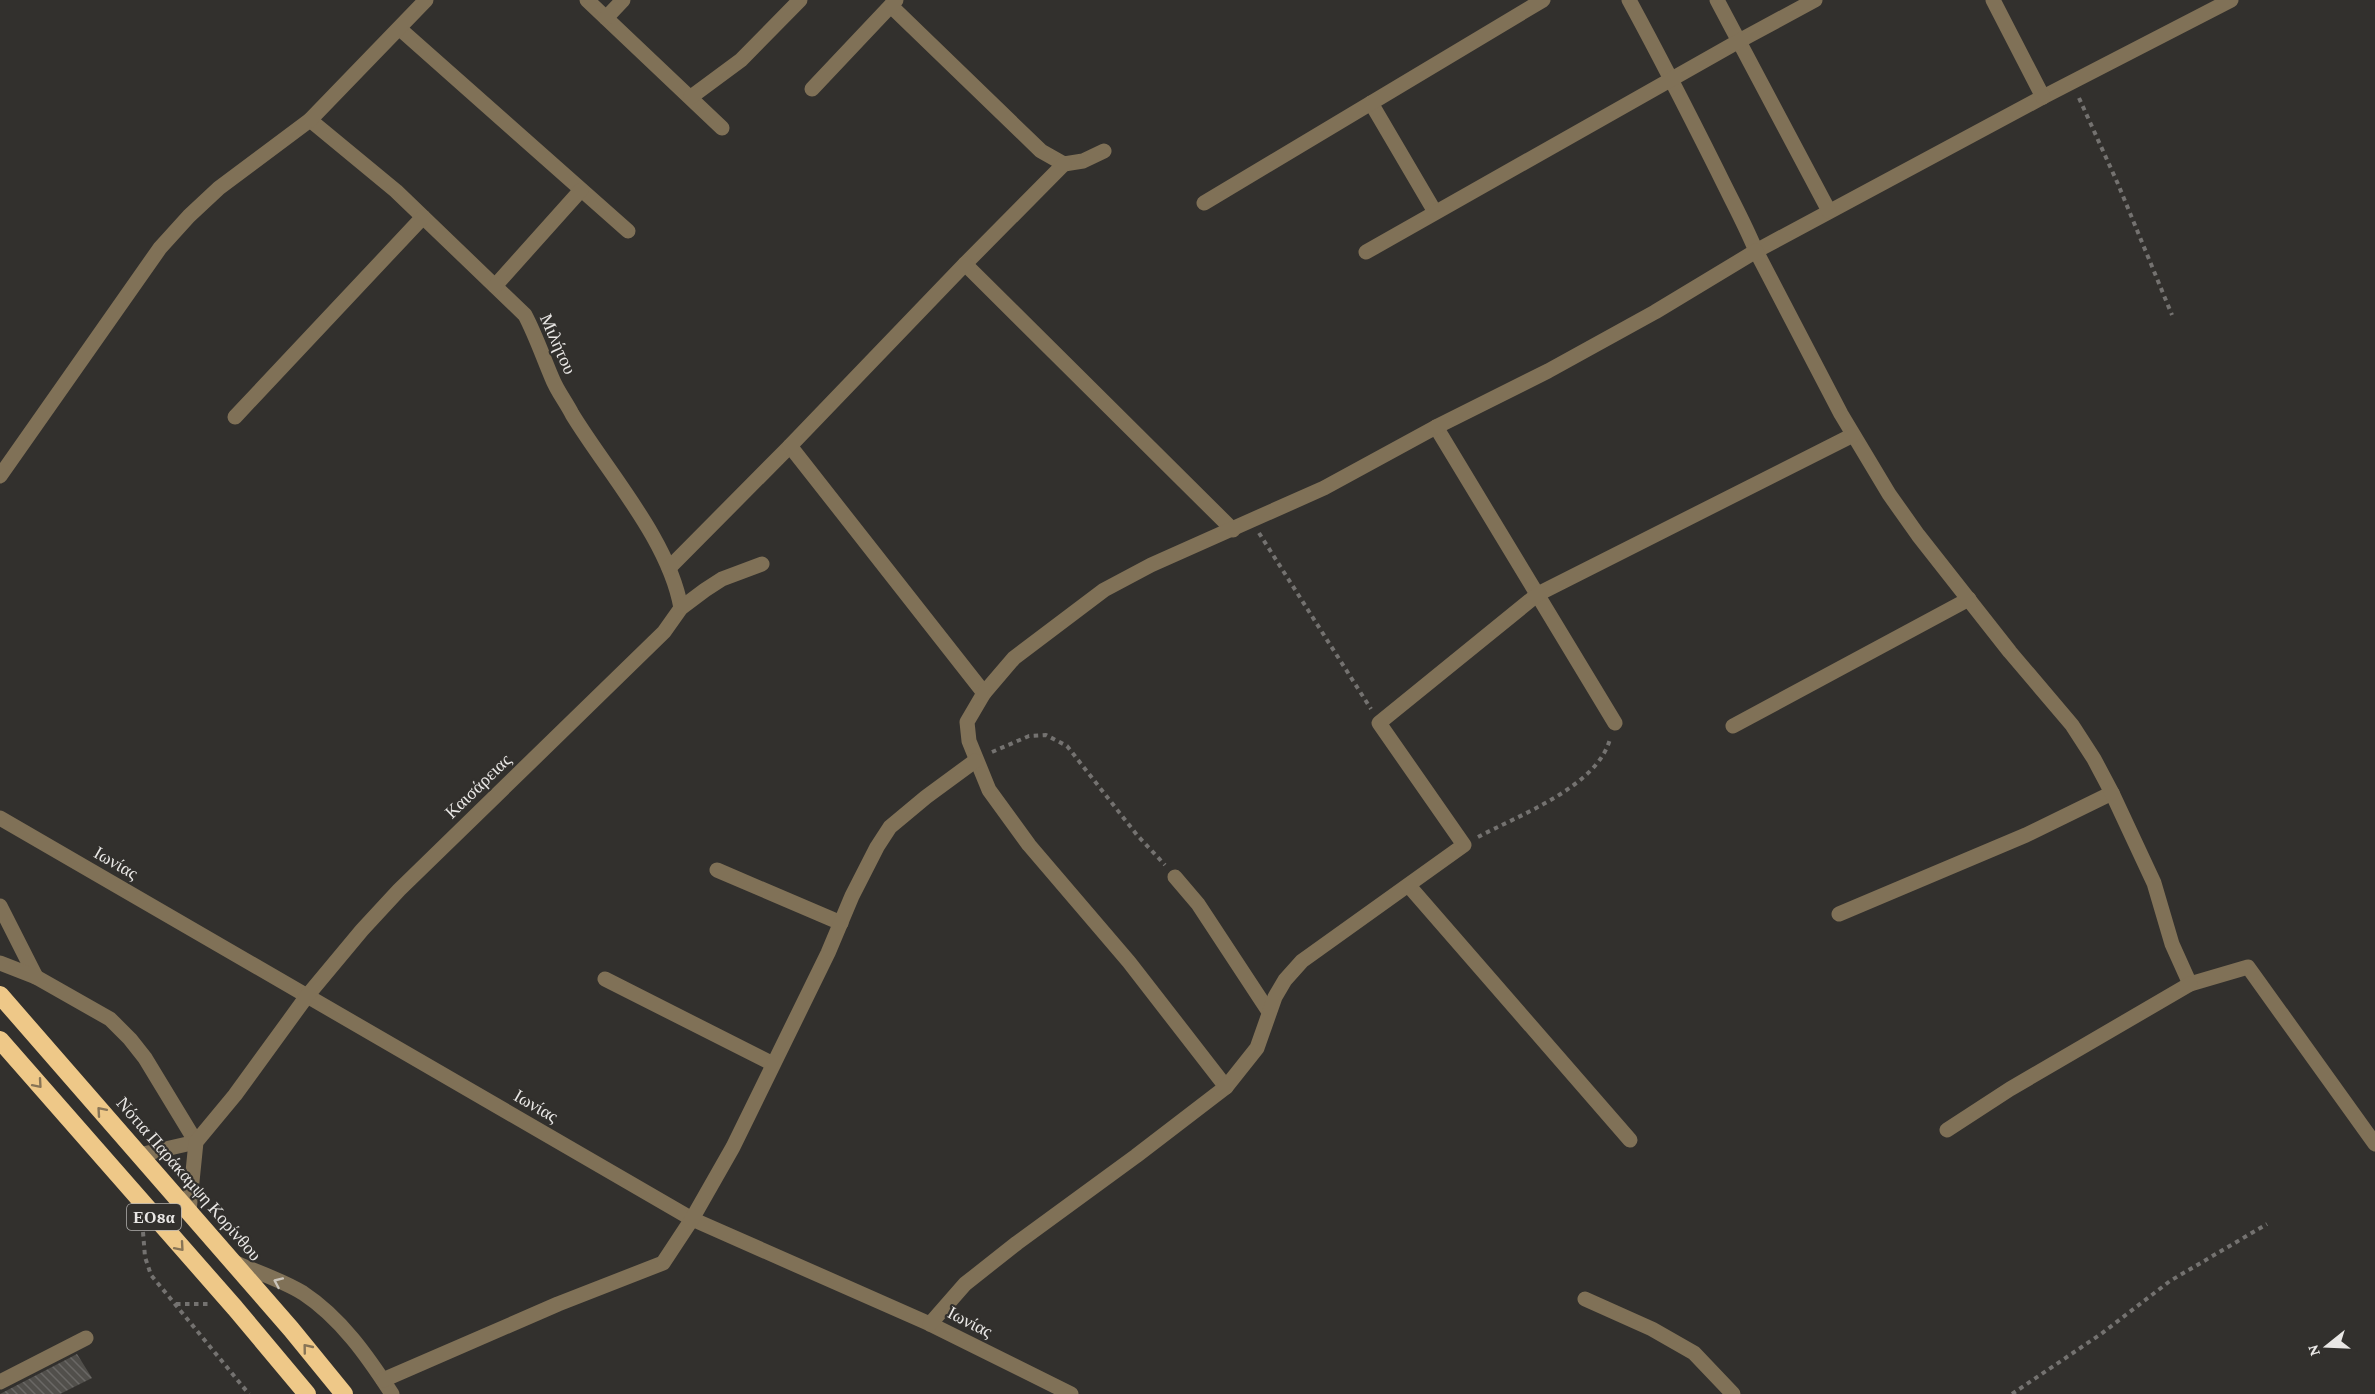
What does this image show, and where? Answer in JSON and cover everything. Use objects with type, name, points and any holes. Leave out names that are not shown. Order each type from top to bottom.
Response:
[{"type":"highway","name":"Νότια Παράκαμψη Κορίνθου","points":[[0,995],[234,1262],[344,1394]]},
{"type":"highway","name":"ΕΟ8α","points":[[0,1040],[235,1308],[307,1394]]},
{"type":"street","points":[[0,476],[160,248],[219,188],[310,120],[426,0]]},
{"type":"street","points":[[587,0],[722,128]]},
{"type":"street","points":[[606,18],[624,0]]},
{"type":"street","points":[[691,97],[741,60],[800,0]]},
{"type":"street","points":[[1204,203],[1543,0]]},
{"type":"street","points":[[1629,0],[1673,79],[1741,215],[1756,251],[1853,435],[1889,494],[1968,599],[2072,725],[2112,793],[2154,884],[2172,944],[2190,984]]},
{"type":"street","points":[[1717,0],[1829,211]]},
{"type":"street","points":[[1366,252],[1815,0]]},
{"type":"street","points":[[1993,0],[2043,97]]},
{"type":"street","points":[[1226,1087],[1129,962],[1029,845],[989,790],[975,761],[969,741],[967,722],[984,693],[1014,658],[1104,590],[1151,565],[1324,488],[1436,427],[1558,366],[1829,211],[2231,0]]},
{"type":"street","points":[[812,89],[894,3],[1041,151],[1064,164]]},
{"type":"street","points":[[400,29],[628,231]]},
{"type":"street","points":[[1371,103],[1435,212]]},
{"type":"street","name":"Μιλήτου","points":[[310,120],[396,191],[525,315],[538,339],[552,380],[574,418],[620,483],[669,568],[677,587],[681,609]]},
{"type":"street","points":[[669,568],[1064,164],[1083,160],[1104,151]]},
{"type":"street","points":[[495,286],[581,190]]},
{"type":"street","points":[[235,417],[423,217]]},
{"type":"street","points":[[965,264],[1233,530]]},
{"type":"street","points":[[1436,427],[1615,723]]},
{"type":"street","points":[[930,1324],[965,1284],[1226,1087],[1257,1048],[1275,997],[1285,980],[1302,961],[1464,845],[1379,723],[1538,594],[1853,435]]},
{"type":"street","points":[[790,446],[984,693]]},
{"type":"street","name":"Καισάρειας","points":[[196,1142],[235,1095],[307,996],[399,890],[664,632],[681,609],[722,579],[762,564]]},
{"type":"street","points":[[1733,726],[1968,599]]},
{"type":"street","points":[[383,1380],[558,1304],[663,1263],[692,1219],[733,1147],[877,846],[891,827],[926,797],[975,761]]},
{"type":"street","points":[[1839,914],[2026,836],[2112,793]]},
{"type":"street","name":"Ιωνίας","points":[[0,820],[692,1219],[930,1324],[1071,1394]]},
{"type":"street","points":[[717,870],[841,923]]},
{"type":"street","points":[[1175,877],[1197,904],[1269,1012]]},
{"type":"street","points":[[1409,886],[1630,1140]]},
{"type":"street","points":[[0,906],[36,977]]},
{"type":"street","points":[[0,963],[36,977],[110,1019],[130,1039],[157,1075],[196,1142],[189,1211]]},
{"type":"street","points":[[1947,1130],[2010,1089],[2127,1019],[2162,1003],[2190,984],[2248,967],[2375,1144]]},
{"type":"street","points":[[605,980],[773,1064]]},
{"type":"street","points":[[139,1155],[196,1142]]},
{"type":"street","points":[[234,1262],[301,1292],[328,1312],[356,1343],[392,1394]]},
{"type":"street","points":[[1585,1299],[1652,1329],[1694,1353],[1733,1394]]},
{"type":"street","points":[[0,1382],[86,1338]]},
{"type":"path","points":[[2072,82],[2118,184],[2172,315]]},
{"type":"path","points":[[1252,522],[1379,723]]},
{"type":"path","points":[[1464,845],[1570,789],[1595,766],[1608,749],[1615,723]]},
{"type":"path","points":[[975,761],[1002,746],[1029,736],[1046,735],[1067,746],[1137,835],[1175,877]]},
{"type":"path","points":[[143,1204],[145,1257],[151,1275],[249,1394]]},
{"type":"path","points":[[2012,1394],[2101,1334],[2170,1281],[2267,1224]]},
{"type":"building","points":[[77,1354],[92,1378],[60,1394],[0,1394]]}]
